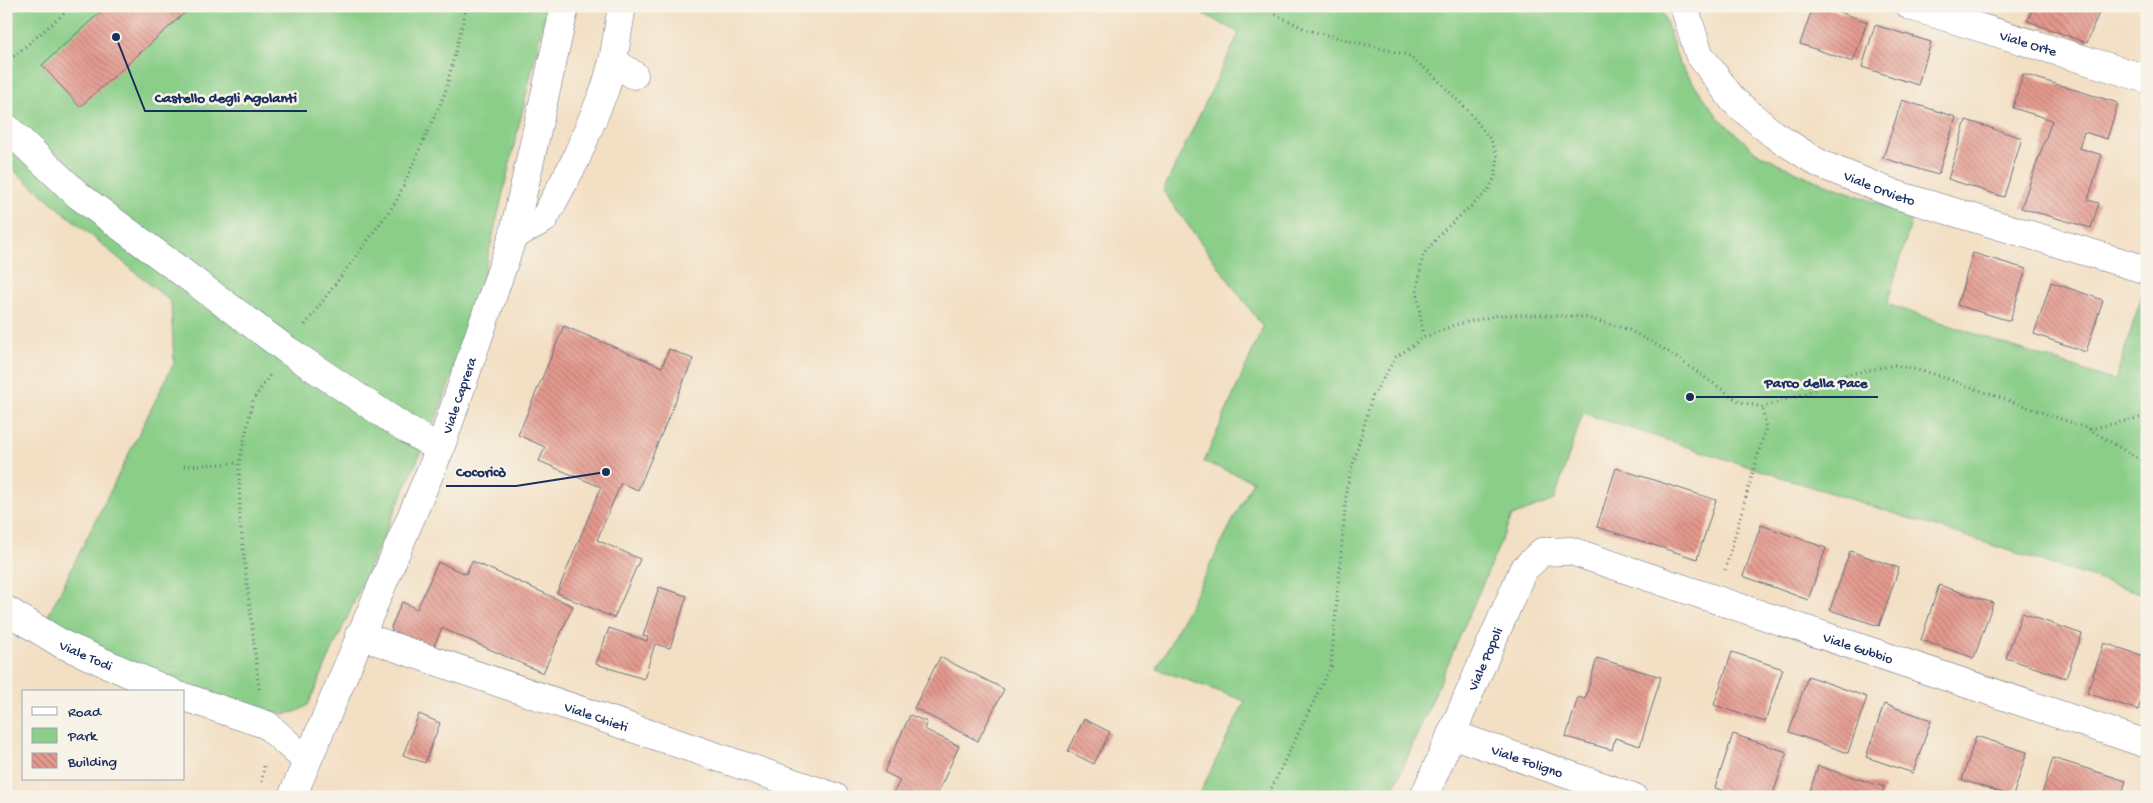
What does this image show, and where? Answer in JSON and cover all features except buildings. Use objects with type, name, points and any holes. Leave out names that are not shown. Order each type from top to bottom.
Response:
[{"type":"street","name":"Viale Caprera","points":[[292,797],[359,635],[440,449],[513,236],[565,6]]},
{"type":"street","points":[[513,236],[544,219],[575,162],[605,89],[623,68],[622,6]]},
{"type":"street","name":"Viale Orvieto","points":[[1684,6],[1699,54],[1733,100],[1773,134],[1820,164],[1897,195],[2147,270]]},
{"type":"street","name":"Viale Orte","points":[[1910,6],[2147,79]]},
{"type":"street","points":[[6,127],[78,195],[287,350],[403,427],[440,449]]},
{"type":"street","name":"Viale Gubbio","points":[[1571,550],[2147,744]]},
{"type":"street","name":"Viale Popoli","points":[[1424,797],[1523,570],[1542,552],[1571,550]]},
{"type":"street","name":"Viale Todi","points":[[6,610],[62,644],[166,690]]},
{"type":"street","name":"Viale Chieti","points":[[359,635],[835,797]]},
{"type":"street","points":[[185,697],[267,725],[307,761]]},
{"type":"street","name":"Viale Foligno","points":[[1451,734],[1633,797]]},
{"type":"path","points":[[6,64],[73,6]]},
{"type":"path","points":[[1270,6],[1275,14],[1307,30],[1408,55],[1433,75],[1469,112],[1491,140],[1498,157],[1495,177],[1487,192],[1442,232],[1423,255],[1417,290],[1423,338]]},
{"type":"path","points":[[1267,797],[1331,666],[1347,486],[1372,396],[1396,357],[1423,338],[1454,325],[1499,316],[1543,314],[1584,317],[1627,329],[1664,350],[1740,402],[1762,407],[1805,394],[1838,376],[1895,365],[1931,373],[2089,429],[2147,464]]},
{"type":"path","points":[[1716,599],[1766,427],[1762,407]]},
{"type":"path","points":[[2089,429],[2147,416]]},
{"type":"path","points":[[184,466],[239,463]]},
{"type":"green space","points":[[6,6],[547,6],[474,316],[438,414],[308,705],[298,711],[285,714],[250,708],[191,691],[43,626],[174,363],[171,302],[6,164]]},
{"type":"green space","points":[[1189,6],[1661,6],[1679,63],[1718,117],[1756,152],[1807,177],[1913,216],[1887,304],[2115,381],[2145,285],[2147,286],[2147,595],[1583,413],[1554,500],[1512,516],[1390,797],[1198,797],[1245,701],[1157,669],[1253,481],[1204,462],[1263,327],[1163,191],[1239,33]]},
{"type":"place","name":"Castello degli Agolanti","points":[[116,37]]},
{"type":"place","name":"Parco della Pace","points":[[1690,397]]},
{"type":"place","name":"Cocoricò","points":[[606,472]]}]
